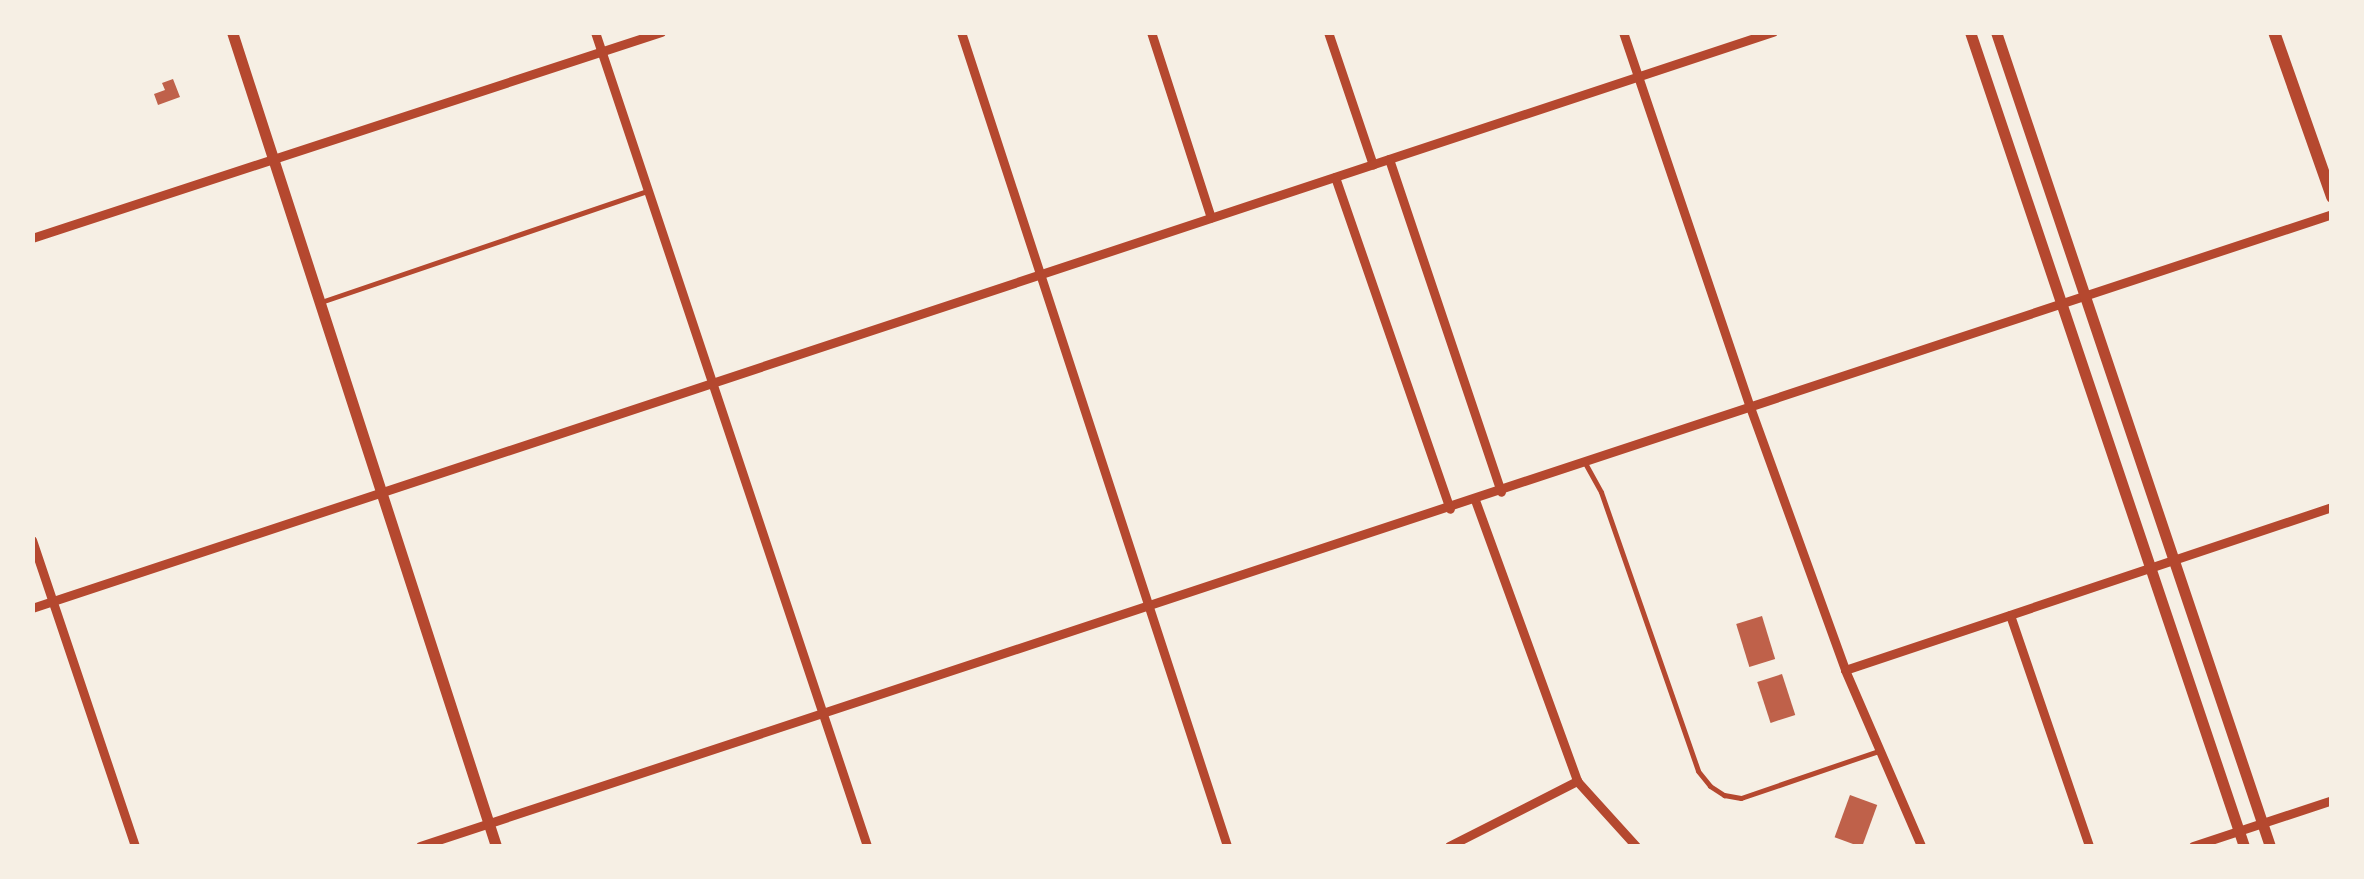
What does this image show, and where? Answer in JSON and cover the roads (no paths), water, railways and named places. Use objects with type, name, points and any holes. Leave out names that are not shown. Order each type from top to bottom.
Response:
[{"type":"main road","points":[[2274,32],[2332,197]]},
{"type":"street","points":[[232,32],[496,846]]},
{"type":"street","points":[[594,32],[867,846]]},
{"type":"street","points":[[32,238],[273,163],[661,32]]},
{"type":"street","points":[[961,32],[1227,846]]},
{"type":"street","points":[[1151,32],[1210,218]]},
{"type":"street","points":[[1328,32],[1373,165]]},
{"type":"street","points":[[1623,32],[1750,408],[1845,670],[1922,846]]},
{"type":"street","points":[[32,608],[1773,32]]},
{"type":"street","points":[[1970,32],[2244,846]]},
{"type":"street","points":[[1996,32],[2270,846]]},
{"type":"street","points":[[1389,159],[1501,492]]},
{"type":"street","points":[[1335,177],[1450,509]]},
{"type":"street","points":[[420,846],[1450,509],[2332,214]]},
{"type":"street","points":[[1475,500],[1576,781],[1636,846]]},
{"type":"street","points":[[1845,670],[2332,507]]},
{"type":"street","points":[[32,540],[136,846]]},
{"type":"street","points":[[2010,615],[2090,846]]},
{"type":"street","points":[[1448,846],[1576,781]]},
{"type":"street","points":[[2194,846],[2332,800]]},
{"type":"lane","points":[[321,302],[647,192]]},
{"type":"lane","points":[[1585,463],[1601,492],[1698,771],[1710,786],[1724,795],[1741,798],[1879,751]]}]
